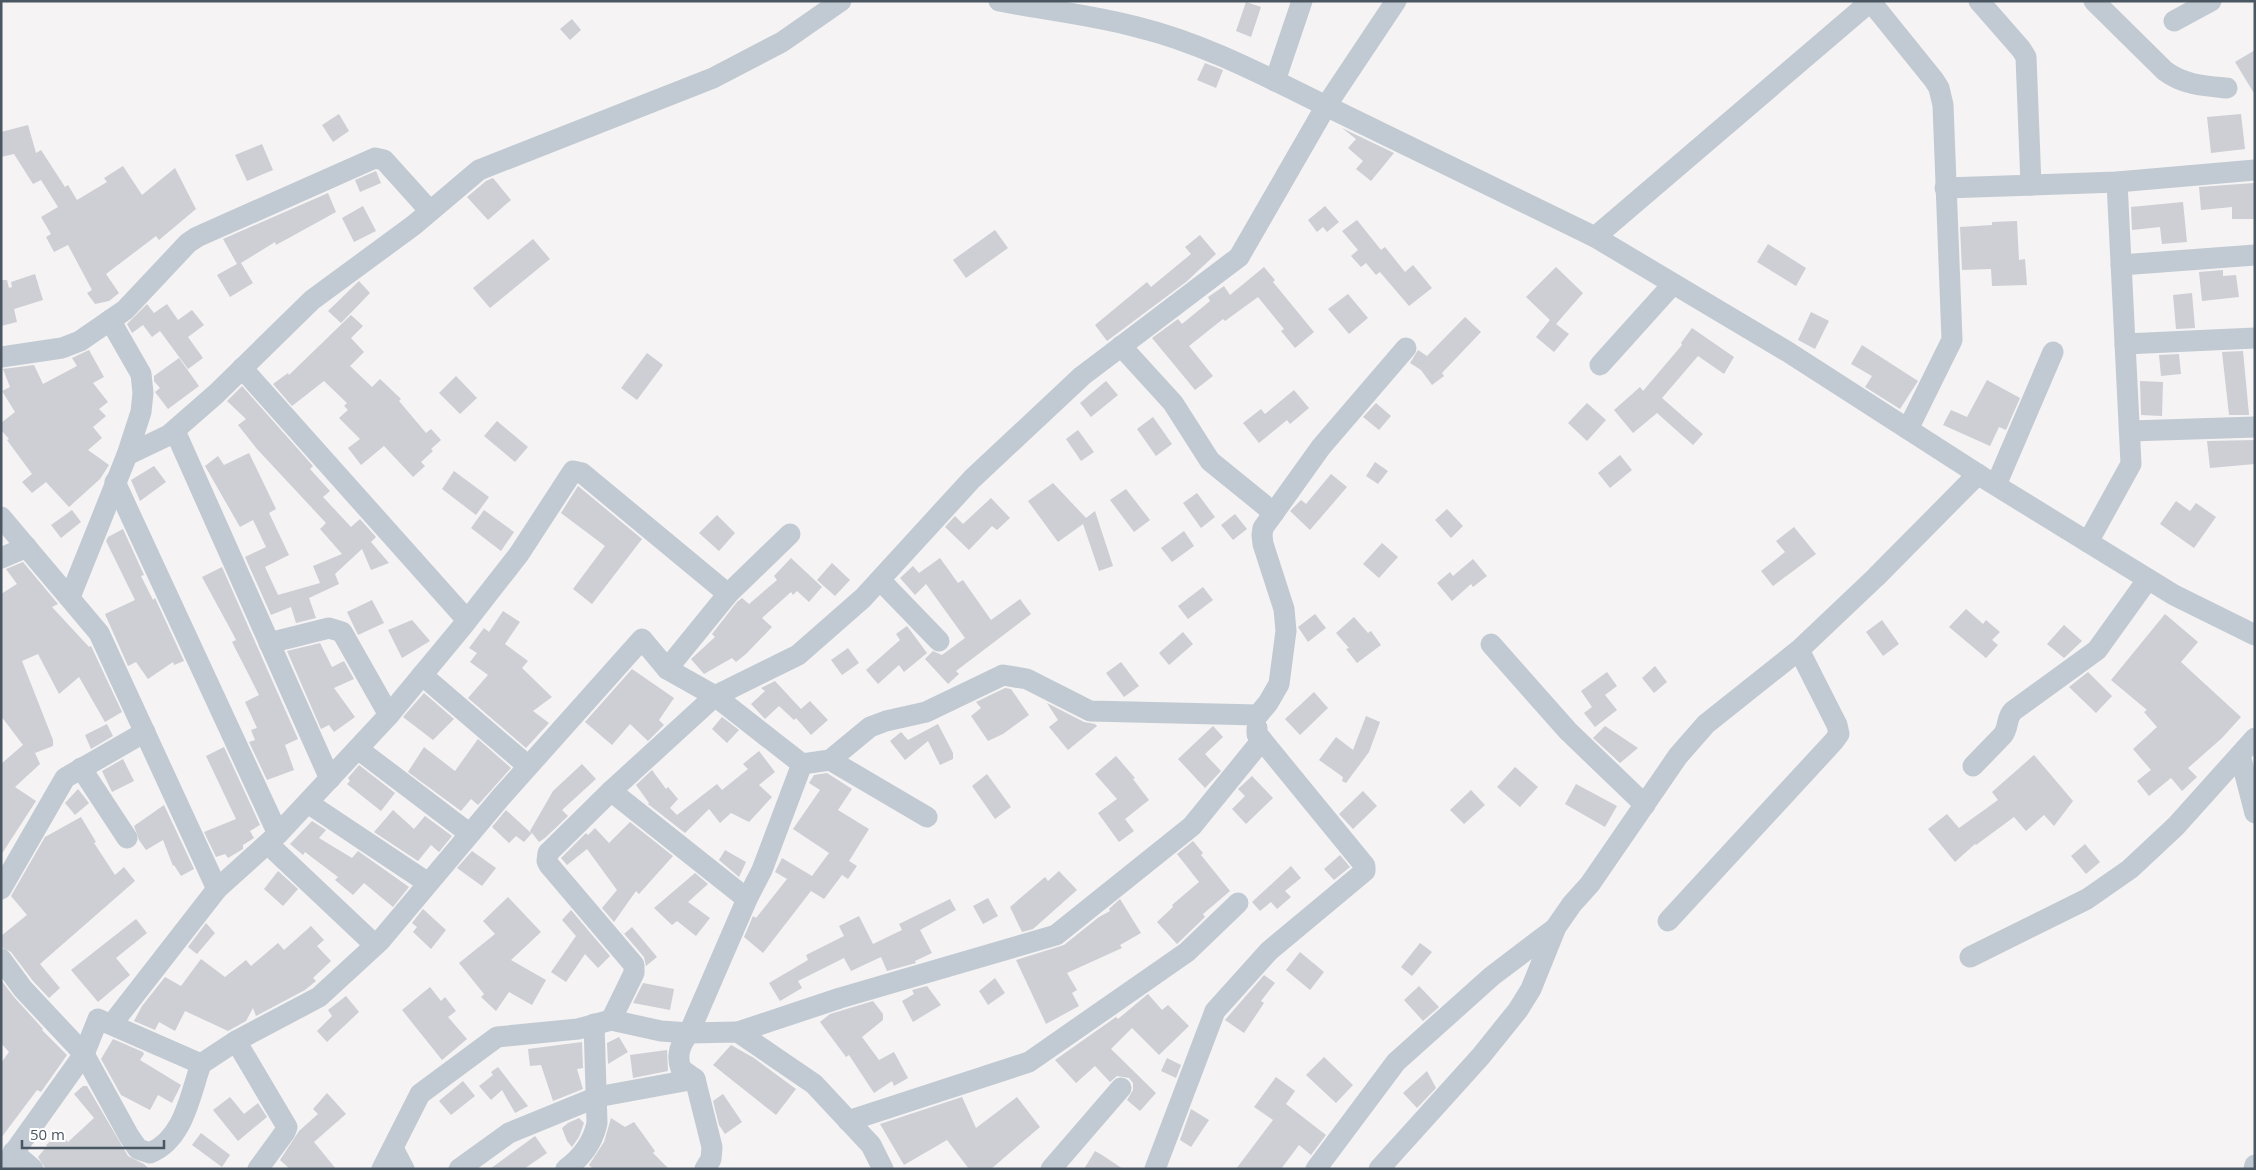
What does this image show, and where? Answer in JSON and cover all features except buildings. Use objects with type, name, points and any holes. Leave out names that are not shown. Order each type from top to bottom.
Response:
[{"type":"street","points":[[126,455],[175,431],[312,300],[414,225],[485,166],[713,78],[782,42],[841,1]]},
{"type":"street","points":[[999,1],[1094,10],[1201,48],[1275,81],[1596,237],[1788,352],[1978,474],[2174,595],[2255,634]]},
{"type":"street","points":[[1275,81],[1302,1]]},
{"type":"street","points":[[566,1169],[586,1150],[594,1137],[597,1123],[602,1022],[634,972],[634,965],[550,866],[546,856],[611,791],[715,696],[798,655],[880,580],[972,479],[1082,376],[1239,257],[1326,106],[1396,1]]},
{"type":"street","points":[[1596,237],[1871,1],[1939,88],[1943,104],[1952,340],[1908,429]]},
{"type":"street","points":[[1979,1],[2026,57],[2031,185]]},
{"type":"street","points":[[2094,1],[2165,72],[2188,84],[2227,88]]},
{"type":"street","points":[[2174,21],[2211,1]]},
{"type":"street","points":[[1,357],[71,345],[110,320],[130,304],[188,243],[197,237],[375,158],[384,160],[430,211]]},
{"type":"street","points":[[1945,188],[2117,182],[2255,170]]},
{"type":"street","points":[[2088,542],[2131,464],[2117,182]]},
{"type":"street","points":[[2121,265],[2255,255]]},
{"type":"street","points":[[1600,365],[1673,284]]},
{"type":"street","points":[[70,597],[141,412],[143,382],[141,374],[110,320]]},
{"type":"street","points":[[2125,344],[2255,338]]},
{"type":"street","points":[[1121,346],[1173,403],[1210,461],[1274,513]]},
{"type":"street","points":[[1155,1169],[1215,1011],[1269,951],[1365,871],[1364,866],[1257,734],[1258,715],[1268,703],[1279,684],[1286,631],[1284,609],[1262,535],[1274,513],[1321,447],[1406,348]]},
{"type":"street","points":[[1996,485],[2053,352]]},
{"type":"street","points":[[242,368],[468,620]]},
{"type":"street","points":[[2130,431],[2255,427]]},
{"type":"street","points":[[175,431],[330,779]]},
{"type":"street","points":[[112,1024],[217,889],[273,839],[389,715],[468,620],[519,554],[573,471],[582,473],[728,594]]},
{"type":"street","points":[[1379,1169],[1481,1056],[1518,1010],[1531,989],[1556,927],[1572,904],[1590,884],[1678,756],[1706,724],[1800,650],[1876,577],[1978,474]]},
{"type":"street","points":[[115,482],[273,839],[375,946]]},
{"type":"street","points":[[1,517],[93,624],[104,642],[217,889]]},
{"type":"street","points":[[667,669],[728,594],[790,534]]},
{"type":"street","points":[[1,558],[27,547]]},
{"type":"street","points":[[1973,766],[2004,735],[2008,718],[2013,711],[2097,650],[2148,579]]},
{"type":"street","points":[[880,580],[939,642]]},
{"type":"street","points":[[269,643],[329,628],[342,632],[389,715]]},
{"type":"street","points":[[1,959],[22,989],[84,1054],[129,1136],[138,1149],[150,1153],[158,1150],[181,1124],[201,1064],[236,1041],[319,997],[375,946],[528,766],[642,639],[667,669],[715,696],[802,764],[830,760],[870,726],[926,712],[1003,675],[1014,675],[1027,679],[1082,708],[1098,712],[1258,715]]},
{"type":"street","points":[[1492,644],[1568,731],[1645,805]]},
{"type":"street","points":[[1668,921],[1828,749],[1839,734],[1837,725],[1800,650]]},
{"type":"street","points":[[422,674],[528,766]]},
{"type":"street","points":[[1,889],[62,782],[81,768],[145,732]]},
{"type":"street","points":[[1970,957],[2087,899],[2130,869],[2176,826],[2255,738]]},
{"type":"street","points":[[382,1169],[420,1094],[497,1037],[578,1029],[602,1022],[661,1031],[689,1033],[738,1032],[840,998],[1056,935],[1192,826],[1262,740]]},
{"type":"street","points":[[358,749],[470,834]]},
{"type":"street","points":[[2240,755],[2255,813]]},
{"type":"street","points":[[830,760],[927,817]]},
{"type":"street","points":[[706,1169],[712,1154],[712,1147],[695,1079],[681,1069],[678,1061],[681,1044],[689,1033],[747,899],[762,870],[802,764]]},
{"type":"street","points":[[81,768],[127,838]]},
{"type":"street","points":[[611,791],[747,899]]},
{"type":"street","points":[[308,803],[428,883]]},
{"type":"street","points":[[848,1121],[1029,1062],[1187,952],[1238,902]]},
{"type":"street","points":[[1316,1169],[1396,1062],[1492,976],[1556,927]]},
{"type":"street","points":[[33,1169],[7,1160],[84,1054],[98,1019],[201,1064]]},
{"type":"street","points":[[738,1032],[808,1079],[871,1145],[883,1169]]},
{"type":"street","points":[[236,1041],[286,1122],[285,1132],[258,1169]]},
{"type":"street","points":[[459,1169],[501,1137],[597,1097],[695,1079]]},
{"type":"street","points":[[1051,1169],[1121,1088]]},
{"type":"street","points":[[393,1148],[404,1169]]}]
